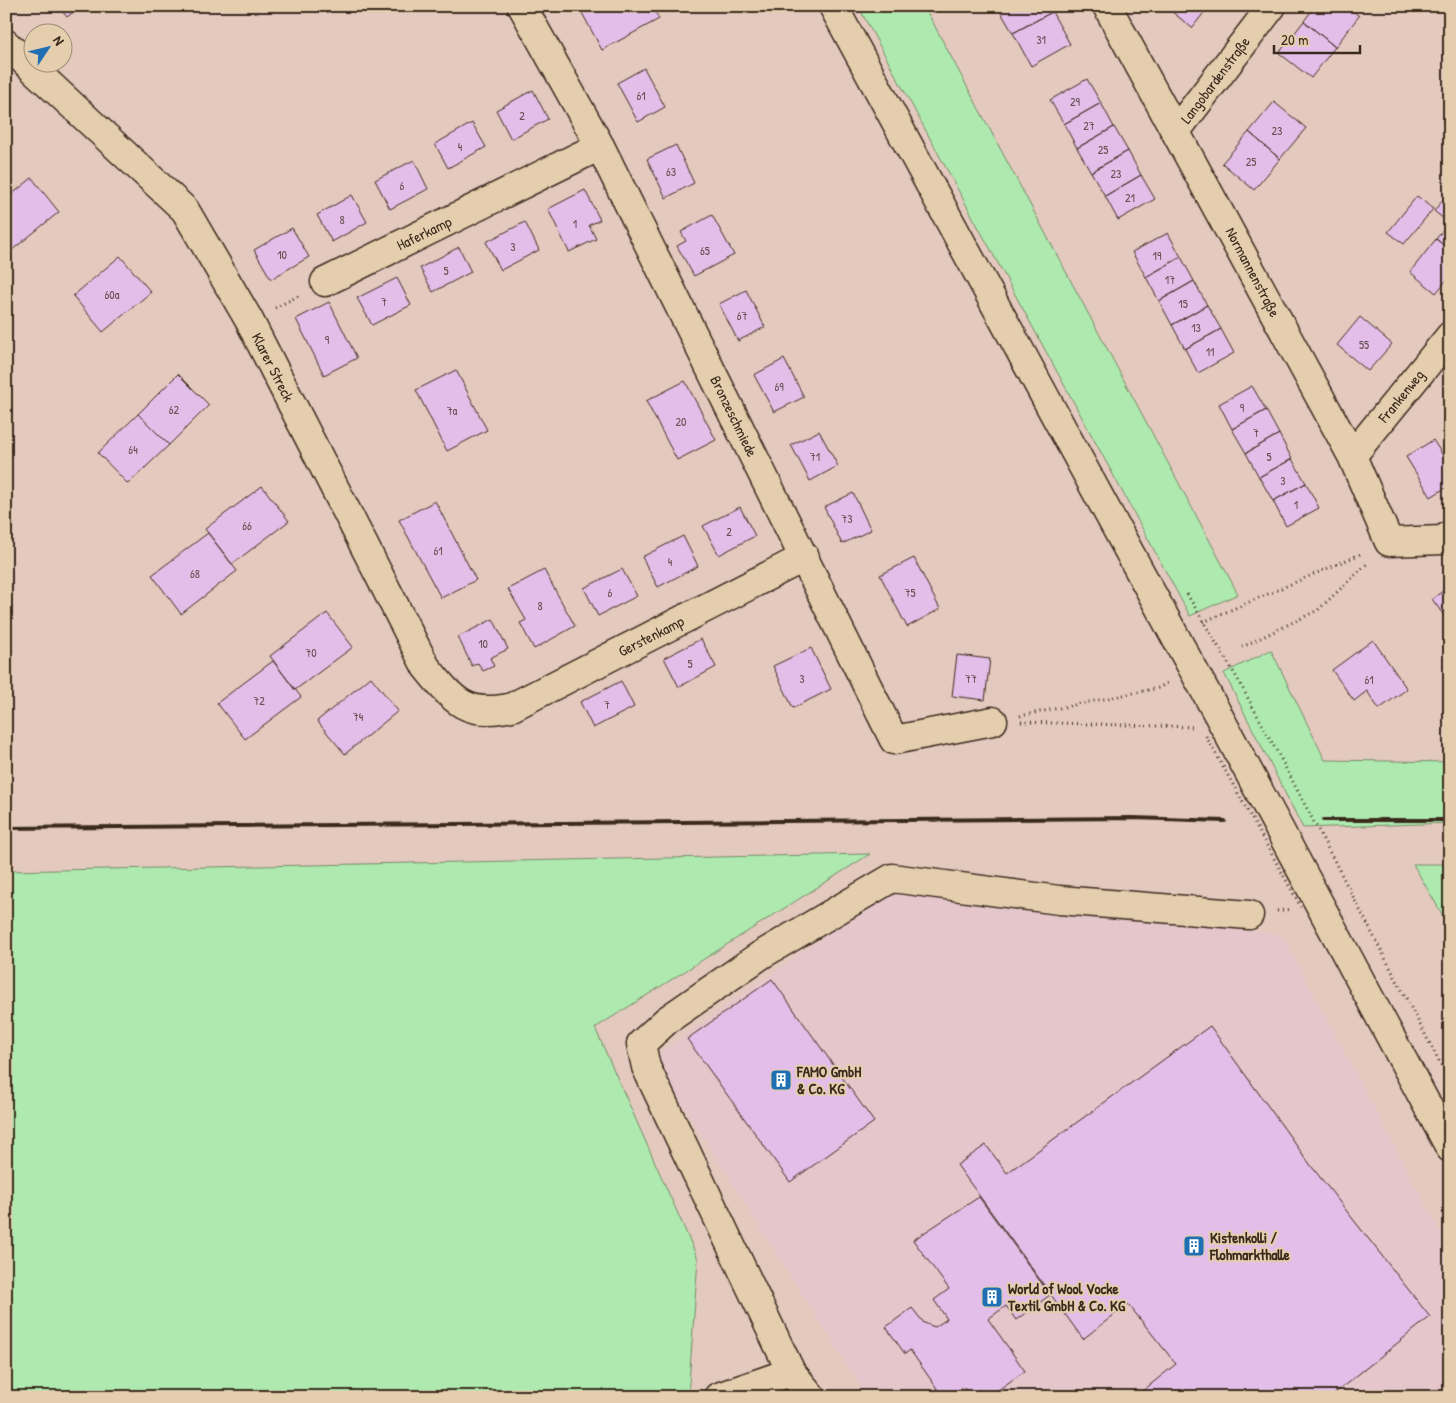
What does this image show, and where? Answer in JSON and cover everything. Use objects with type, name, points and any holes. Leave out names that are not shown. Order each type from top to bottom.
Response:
[{"type":"street","name":"Bronzeschmiede","points":[[522,6],[600,146],[894,740],[993,721]]},
{"type":"street","points":[[833,6],[1177,640],[1208,718],[1450,1148]]},
{"type":"street","name":"Normannenstraße","points":[[1107,6],[1352,456],[1389,542]]},
{"type":"street","name":"Langobardenstraße","points":[[1176,131],[1272,6]]},
{"type":"street","name":"Klarer Streck","points":[[6,44],[185,210],[249,320],[426,666],[446,692],[466,708],[495,711]]},
{"type":"street","name":"Haferkamp","points":[[325,282],[600,146]]},
{"type":"street","name":"Frankenweg","points":[[1352,456],[1450,336]]},
{"type":"street","points":[[1389,542],[1442,540],[1450,535]]},
{"type":"street","name":"Gerstenkamp","points":[[495,711],[512,707],[804,558]]},
{"type":"street","points":[[812,1397],[791,1372],[646,1067],[641,1044],[667,1020],[761,955],[892,878],[1059,900],[1249,915]]},
{"type":"street","points":[[718,1397],[791,1372]]},
{"type":"path","points":[[249,320],[325,282]]},
{"type":"path","points":[[1389,542],[1203,622],[1237,678],[1281,759],[1450,1082]]},
{"type":"path","points":[[1242,647],[1318,610],[1389,542]]},
{"type":"path","points":[[993,721],[1158,688],[1170,682]]},
{"type":"path","points":[[993,721],[1208,718],[1301,907]]},
{"type":"shaded area","points":[[892,889],[1282,935],[1450,1251],[1450,1397],[867,1397],[653,1058]]},
{"type":"green space","points":[[858,6],[924,6],[1238,594],[1190,616]]},
{"type":"green space","points":[[1271,650],[1325,760],[1450,762],[1450,823],[1303,828],[1224,673]]},
{"type":"green space","points":[[870,854],[595,1028],[698,1259],[688,1397],[6,1397],[6,871]]},
{"type":"green space","points":[[1413,864],[1450,864],[1450,928]]},
{"type":"building","points":[[58,6],[81,6],[67,17]]},
{"type":"building","points":[[590,6],[614,6],[615,10],[622,6],[652,6],[659,19],[602,50],[581,11]]},
{"type":"building","points":[[997,6],[1048,6],[1052,12],[1013,33]]},
{"type":"building","points":[[1165,6],[1209,6],[1192,28]]},
{"type":"building","points":[[1315,6],[1347,6],[1359,16],[1335,47],[1304,21]]},
{"type":"building","points":[[1052,12],[1070,44],[1031,66],[1013,33]]},
{"type":"building","points":[[1304,21],[1335,47],[1311,78],[1279,53]]},
{"type":"building","points":[[644,68],[665,107],[638,122],[617,83]]},
{"type":"building","points":[[1087,79],[1101,103],[1064,124],[1050,100]]},
{"type":"building","points":[[533,90],[548,119],[511,139],[496,110]]},
{"type":"building","points":[[1274,102],[1306,128],[1280,159],[1249,132]]},
{"type":"building","points":[[1101,103],[1114,127],[1077,148],[1064,124]]},
{"type":"building","points":[[472,123],[486,147],[448,168],[435,144]]},
{"type":"building","points":[[1114,127],[1128,151],[1091,172],[1077,148]]},
{"type":"building","points":[[1249,132],[1280,159],[1254,190],[1222,163]]},
{"type":"building","points":[[676,145],[694,183],[666,198],[647,159]]},
{"type":"building","points":[[1128,151],[1141,175],[1105,196],[1091,172]]},
{"type":"building","points":[[414,160],[428,189],[390,209],[375,180]]},
{"type":"building","points":[[1141,175],[1155,199],[1118,220],[1105,196]]},
{"type":"building","points":[[32,178],[59,212],[6,255],[6,199]]},
{"type":"building","points":[[585,190],[600,220],[589,225],[596,239],[569,252],[548,209]]},
{"type":"building","points":[[352,195],[367,222],[332,242],[317,215]]},
{"type":"building","points":[[1447,195],[1450,197],[1450,250],[1436,239],[1449,223],[1434,211]]},
{"type":"building","points":[[1417,196],[1433,209],[1404,244],[1388,232]]},
{"type":"building","points":[[712,215],[734,255],[694,276],[677,246],[686,241],[681,232]]},
{"type":"building","points":[[525,222],[539,250],[501,270],[486,242]]},
{"type":"building","points":[[292,228],[309,257],[271,279],[254,250]]},
{"type":"building","points":[[1168,233],[1181,257],[1146,277],[1132,252]]},
{"type":"building","points":[[1436,239],[1450,250],[1450,276],[1436,293],[1410,272]]},
{"type":"building","points":[[459,247],[471,272],[433,292],[420,268]]},
{"type":"building","points":[[120,256],[151,292],[103,332],[73,296]]},
{"type":"building","points":[[1181,257],[1194,281],[1159,301],[1146,277]]},
{"type":"building","points":[[397,278],[411,305],[372,325],[357,298]]},
{"type":"building","points":[[1194,281],[1207,305],[1172,325],[1159,301]]},
{"type":"building","points":[[746,290],[765,327],[738,341],[719,304]]},
{"type":"building","points":[[329,302],[357,358],[324,375],[296,319]]},
{"type":"building","points":[[1207,305],[1221,329],[1185,349],[1172,325]]},
{"type":"building","points":[[1360,317],[1392,344],[1368,371],[1337,345]]},
{"type":"building","points":[[1221,329],[1234,353],[1198,373],[1185,349]]},
{"type":"building","points":[[784,359],[804,397],[774,412],[754,375]]},
{"type":"building","points":[[456,370],[487,430],[447,451],[416,390]]},
{"type":"building","points":[[178,374],[209,405],[169,445],[138,414]]},
{"type":"building","points":[[685,381],[716,440],[677,460],[646,401]]},
{"type":"building","points":[[1252,386],[1266,410],[1232,429],[1219,404]]},
{"type":"building","points":[[1266,410],[1279,434],[1246,453],[1232,429]]},
{"type":"building","points":[[138,414],[169,445],[128,484],[98,453]]},
{"type":"building","points":[[819,431],[838,466],[810,481],[791,445]]},
{"type":"building","points":[[1279,434],[1292,459],[1259,477],[1246,453]]},
{"type":"building","points":[[1433,440],[1450,466],[1450,485],[1431,497],[1406,457]]},
{"type":"building","points":[[1292,459],[1306,483],[1273,501],[1259,477]]},
{"type":"building","points":[[1306,483],[1319,508],[1286,526],[1273,501]]},
{"type":"building","points":[[262,486],[289,521],[232,564],[205,529]]},
{"type":"building","points":[[853,493],[871,530],[842,544],[824,507]]},
{"type":"building","points":[[435,501],[476,580],[441,598],[399,520]]},
{"type":"building","points":[[740,507],[755,536],[719,555],[703,526]]},
{"type":"building","points":[[208,533],[237,571],[181,614],[152,575]]},
{"type":"building","points":[[683,536],[698,566],[658,587],[642,557]]},
{"type":"building","points":[[914,558],[940,609],[907,627],[880,575]]},
{"type":"building","points":[[622,569],[637,596],[598,616],[584,588]]},
{"type":"building","points":[[544,570],[575,626],[534,649],[520,623],[526,620],[508,589]]},
{"type":"building","points":[[1450,586],[1450,624],[1432,599]]},
{"type":"building","points":[[327,613],[353,647],[295,690],[270,656]]},
{"type":"building","points":[[493,619],[508,649],[490,658],[494,666],[483,671],[478,663],[472,666],[458,637]]},
{"type":"building","points":[[701,639],[716,667],[679,687],[664,658]]},
{"type":"building","points":[[1373,640],[1407,689],[1379,709],[1367,691],[1354,701],[1332,670]]},
{"type":"building","points":[[811,648],[831,689],[793,708],[773,666]]},
{"type":"building","points":[[957,655],[990,659],[985,700],[952,696]]},
{"type":"building","points":[[273,661],[301,697],[245,739],[217,703]]},
{"type":"building","points":[[371,677],[398,711],[345,754],[317,721]]},
{"type":"building","points":[[621,681],[634,707],[593,728],[580,702]]},
{"type":"building","name":"FAMO GmbH & Co. KG","points":[[772,979],[874,1122],[790,1182],[687,1039]]},
{"type":"building","name":"Kistenkolli / Flohmarkthalle","points":[[1210,1026],[1312,1167],[1430,1317],[1330,1397],[1135,1397],[1176,1364],[1128,1304],[1083,1339],[957,1165],[986,1145],[1007,1173]]},
{"type":"building","name":"World of Wool Vocke Textil GmbH & Co. KG","points":[[979,1197],[1050,1295],[1016,1320],[1006,1306],[988,1319],[1025,1371],[988,1397],[971,1397],[963,1387],[950,1397],[943,1397],[910,1350],[905,1354],[886,1327],[912,1308],[924,1323],[935,1327],[947,1319],[934,1300],[949,1289],[913,1240]]},
{"type":"railway","points":[[6,828],[1133,818],[1225,821]]},
{"type":"railway","points":[[1323,820],[1450,820]]},
{"type":"place","name":"FAMO GmbH & Co. KG","points":[[781,1080]]},
{"type":"place","name":"Kistenkolli / Flohmarkthalle","points":[[1194,1246]]},
{"type":"place","name":"World of Wool Vocke Textil GmbH & Co. KG","points":[[992,1297]]}]
